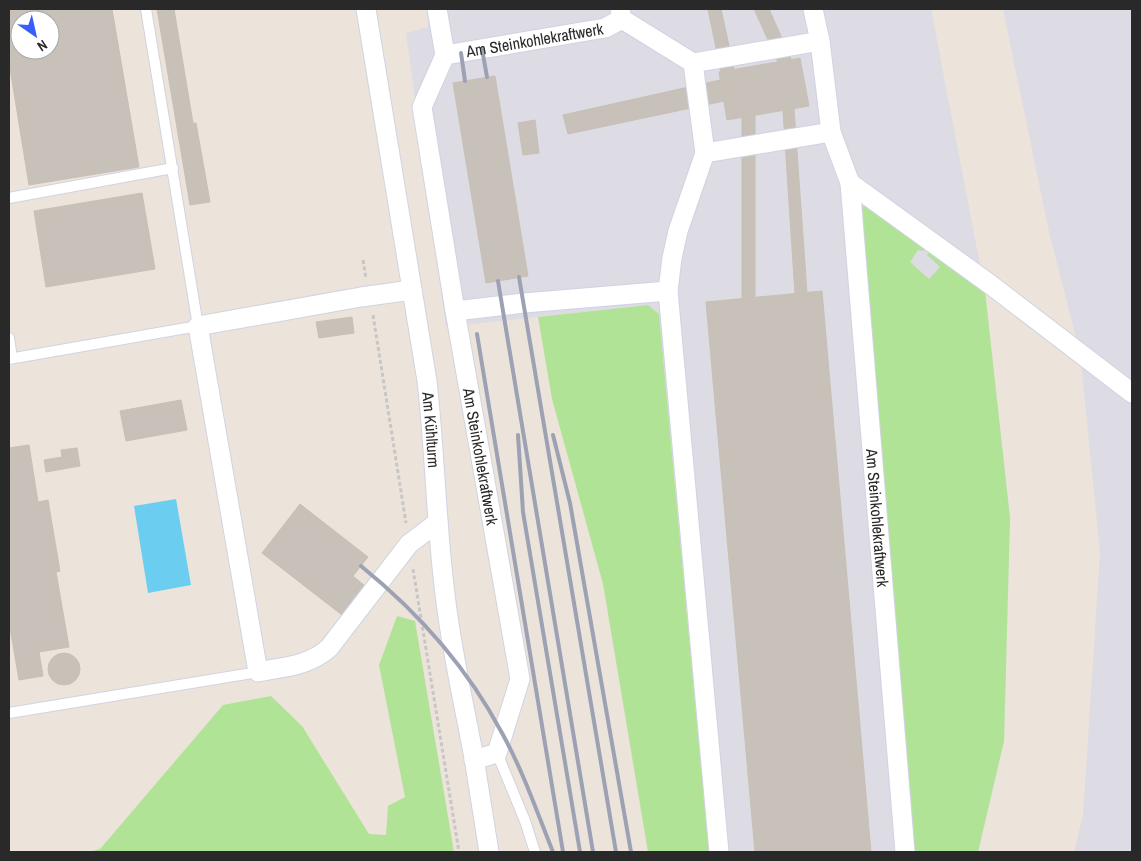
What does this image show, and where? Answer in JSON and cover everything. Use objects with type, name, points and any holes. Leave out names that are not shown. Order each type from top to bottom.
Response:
[{"type":"street","name":"Am Kühlturm","points":[[366,9],[427,381],[445,595],[489,852]]},
{"type":"street","name":"Am Steinkohlekraftwerk","points":[[437,9],[445,55],[422,107],[455,311],[520,679],[497,753]]},
{"type":"street","name":"Am Steinkohlekraftwerk","points":[[813,9],[820,42],[831,132],[850,183],[905,852]]},
{"type":"street","name":"Am Steinkohlekraftwerk","points":[[445,55],[605,28],[621,14],[693,63]]},
{"type":"street","points":[[720,852],[668,291],[678,231],[705,153],[693,63],[820,42]]},
{"type":"street","points":[[705,153],[831,132]]},
{"type":"street","points":[[850,183],[991,285],[1132,393]]},
{"type":"street","points":[[412,290],[198,326],[258,672],[305,663],[319,658],[329,648],[410,544],[438,522]]},
{"type":"street","points":[[455,311],[524,303],[668,291]]},
{"type":"street","points":[[474,760],[497,753]]},
{"type":"lane","points":[[9,338],[10,358],[198,326],[146,9]]},
{"type":"lane","points":[[9,198],[173,168]]},
{"type":"lane","points":[[9,713],[258,672]]},
{"type":"lane","points":[[497,753],[525,821],[535,852]]},
{"type":"path","points":[[370,296],[410,544],[420,619],[459,852]]},
{"type":"shaded area","points":[[427,9],[931,9],[985,291],[1010,518],[1004,741],[978,852],[709,852],[659,314],[648,305],[446,327],[406,33],[428,27]]},
{"type":"shaded area","points":[[1003,9],[1132,9],[1132,852],[1074,852],[1083,815],[1100,553],[1080,353],[1049,232]]},
{"type":"green space","points":[[865,204],[927,246],[923,251],[918,250],[910,262],[929,279],[940,267],[927,255],[931,250],[985,291],[1010,518],[1004,741],[978,852],[914,852],[857,212]]},
{"type":"green space","points":[[648,305],[659,314],[709,852],[648,852],[603,584],[552,399],[538,317]]},
{"type":"green space","points":[[397,616],[415,621],[454,852],[88,852],[100,849],[223,705],[271,696],[302,726],[369,834],[386,835],[388,806],[405,797],[379,665]]},
{"type":"water","points":[[176,499],[191,585],[148,593],[134,506]]},
{"type":"building","points":[[9,9],[112,9],[139,167],[29,185],[9,62]]},
{"type":"building","points":[[157,9],[174,9],[193,123],[196,123],[210,202],[190,205]]},
{"type":"building","points":[[708,9],[721,9],[734,69],[721,72]]},
{"type":"building","points":[[754,9],[769,9],[791,59],[778,62]]},
{"type":"building","points":[[800,58],[809,106],[727,120],[719,72]]},
{"type":"building","points":[[495,76],[528,276],[486,283],[453,83]]},
{"type":"building","points":[[720,80],[724,101],[568,134],[563,115]]},
{"type":"building","points":[[794,109],[807,293],[795,294],[783,111]]},
{"type":"building","points":[[755,116],[755,297],[742,298],[742,118]]},
{"type":"building","points":[[535,120],[539,153],[523,155],[518,123]]},
{"type":"building","points":[[142,193],[155,269],[46,287],[34,211]]},
{"type":"building","points":[[822,291],[871,852],[755,852],[706,302]]},
{"type":"building","points":[[352,317],[354,333],[319,338],[316,322]]},
{"type":"building","points":[[181,400],[187,430],[126,441],[120,411]]},
{"type":"building","points":[[29,445],[38,502],[48,500],[60,571],[56,572],[69,647],[39,652],[43,676],[19,680],[9,622],[9,482],[11,482],[9,448]]},
{"type":"building","points":[[77,448],[80,466],[46,472],[44,460],[62,457],[61,450]]},
{"type":"building","points":[[300,504],[368,557],[353,576],[365,586],[342,615],[262,553]]},
{"type":"building","points":[[64,653],[75,658],[80,669],[75,680],[64,685],[53,680],[48,669],[53,658]]},
{"type":"railway","points":[[482,49],[487,77]]},
{"type":"railway","points":[[461,53],[465,81]]},
{"type":"railway","points":[[519,277],[616,852]]},
{"type":"railway","points":[[498,281],[593,852]]},
{"type":"railway","points":[[477,334],[563,852]]},
{"type":"railway","points":[[518,435],[523,512],[580,852]]},
{"type":"railway","points":[[553,435],[570,503],[631,852]]},
{"type":"railway","points":[[361,566],[422,622],[440,642],[473,686],[502,733],[517,762],[553,852]]}]
